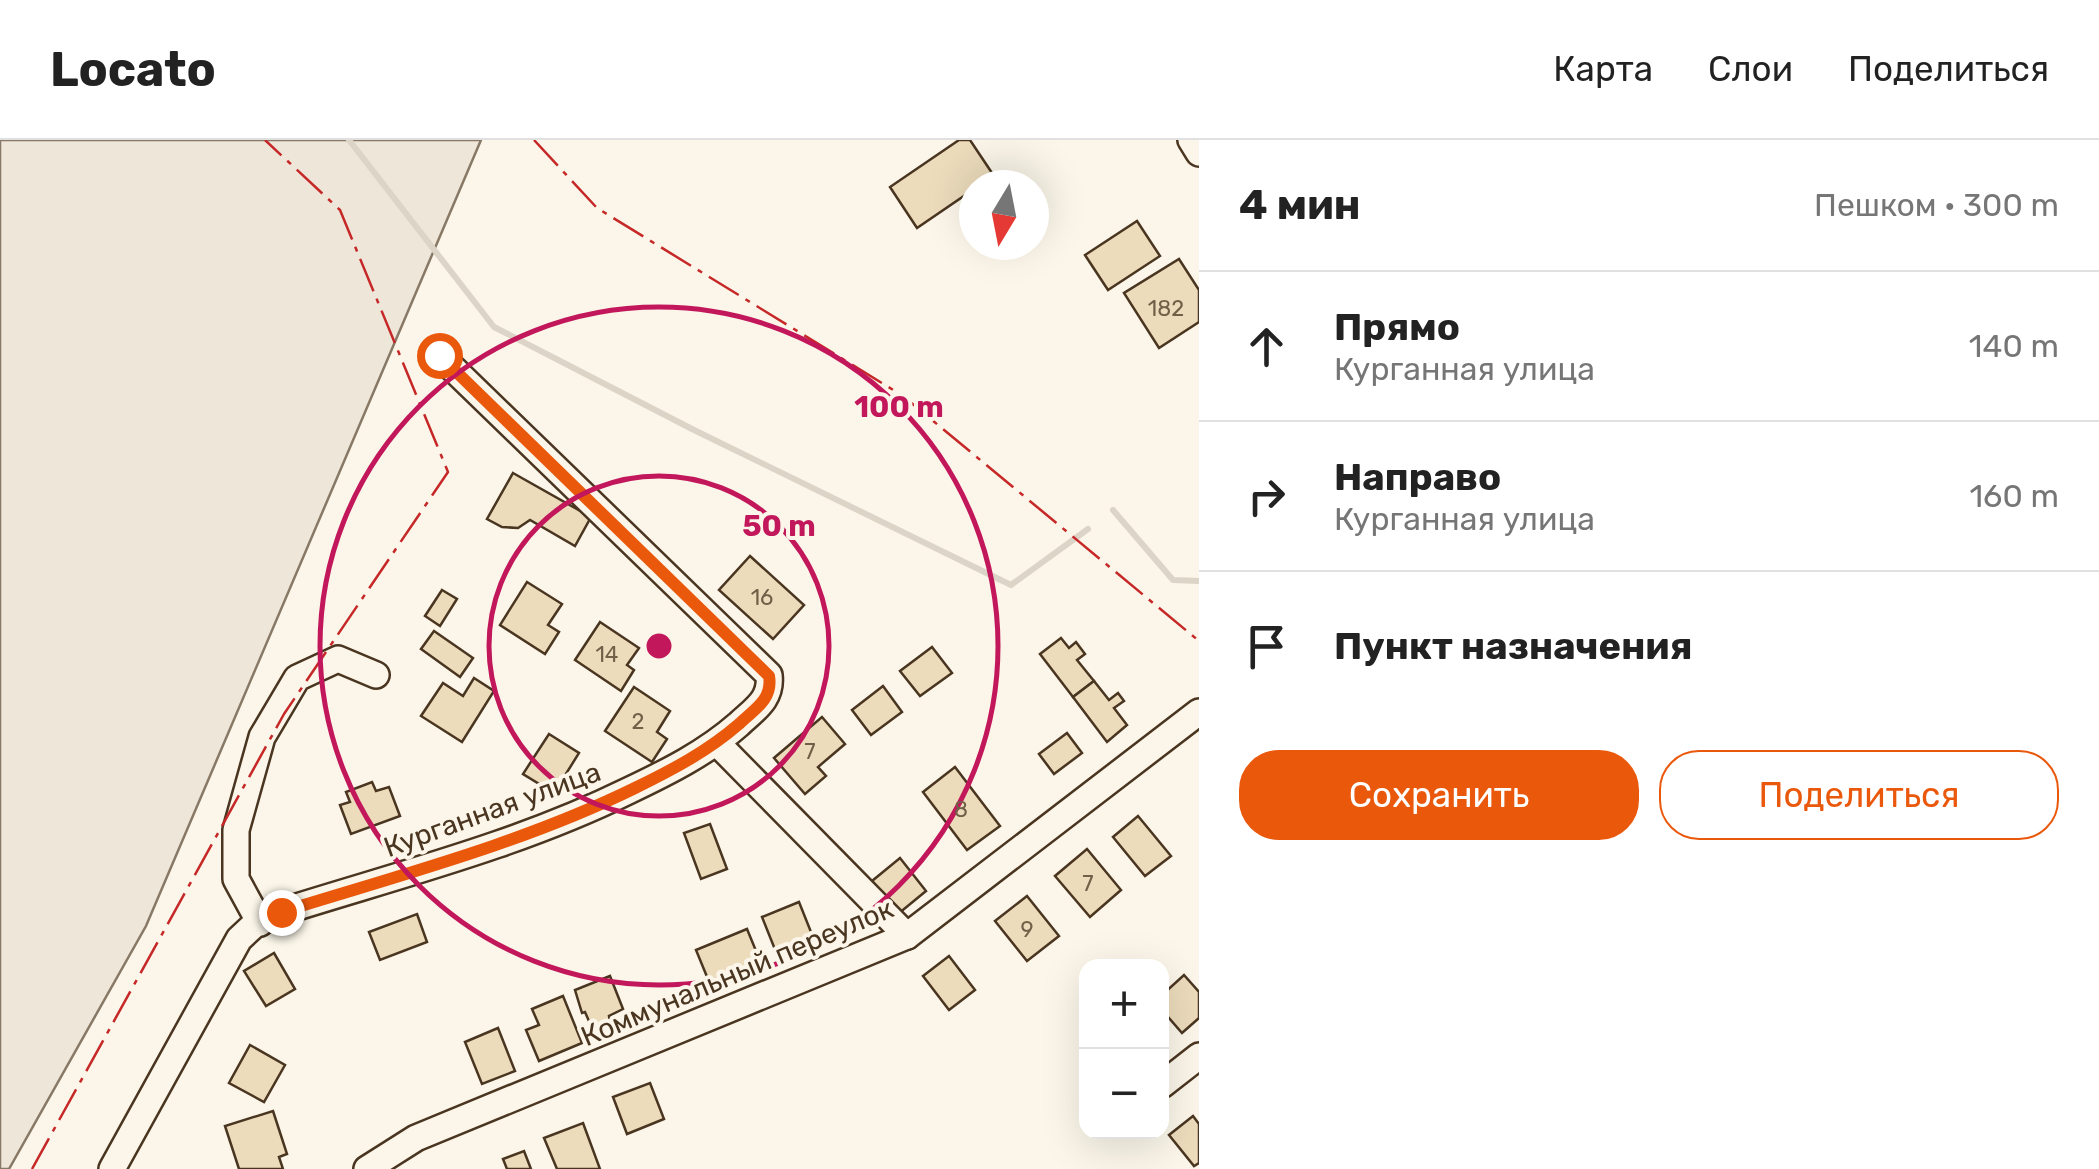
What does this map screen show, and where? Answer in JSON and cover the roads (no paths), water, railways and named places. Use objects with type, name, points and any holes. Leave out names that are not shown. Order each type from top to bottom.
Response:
[{"type":"street","points":[[1191,140],[1199,153]]},
{"type":"street","name":"Курганная улица","points":[[112,1169],[238,939],[260,922],[536,832],[650,781],[718,743],[765,700],[771,688],[769,676],[439,355]]},
{"type":"street","points":[[260,922],[236,879],[236,830],[262,737],[297,678],[338,658],[376,675]]},
{"type":"street","name":"Коммунальный переулок","points":[[367,1169],[416,1138],[907,936],[1199,712]]},
{"type":"street","points":[[718,743],[907,936]]},
{"type":"street","points":[[1169,1080],[1199,1056]]},
{"type":"waterway","points":[[349,140],[494,327],[1011,585],[1088,529]]},
{"type":"waterway","points":[[1113,510],[1173,580],[1199,581]]}]
